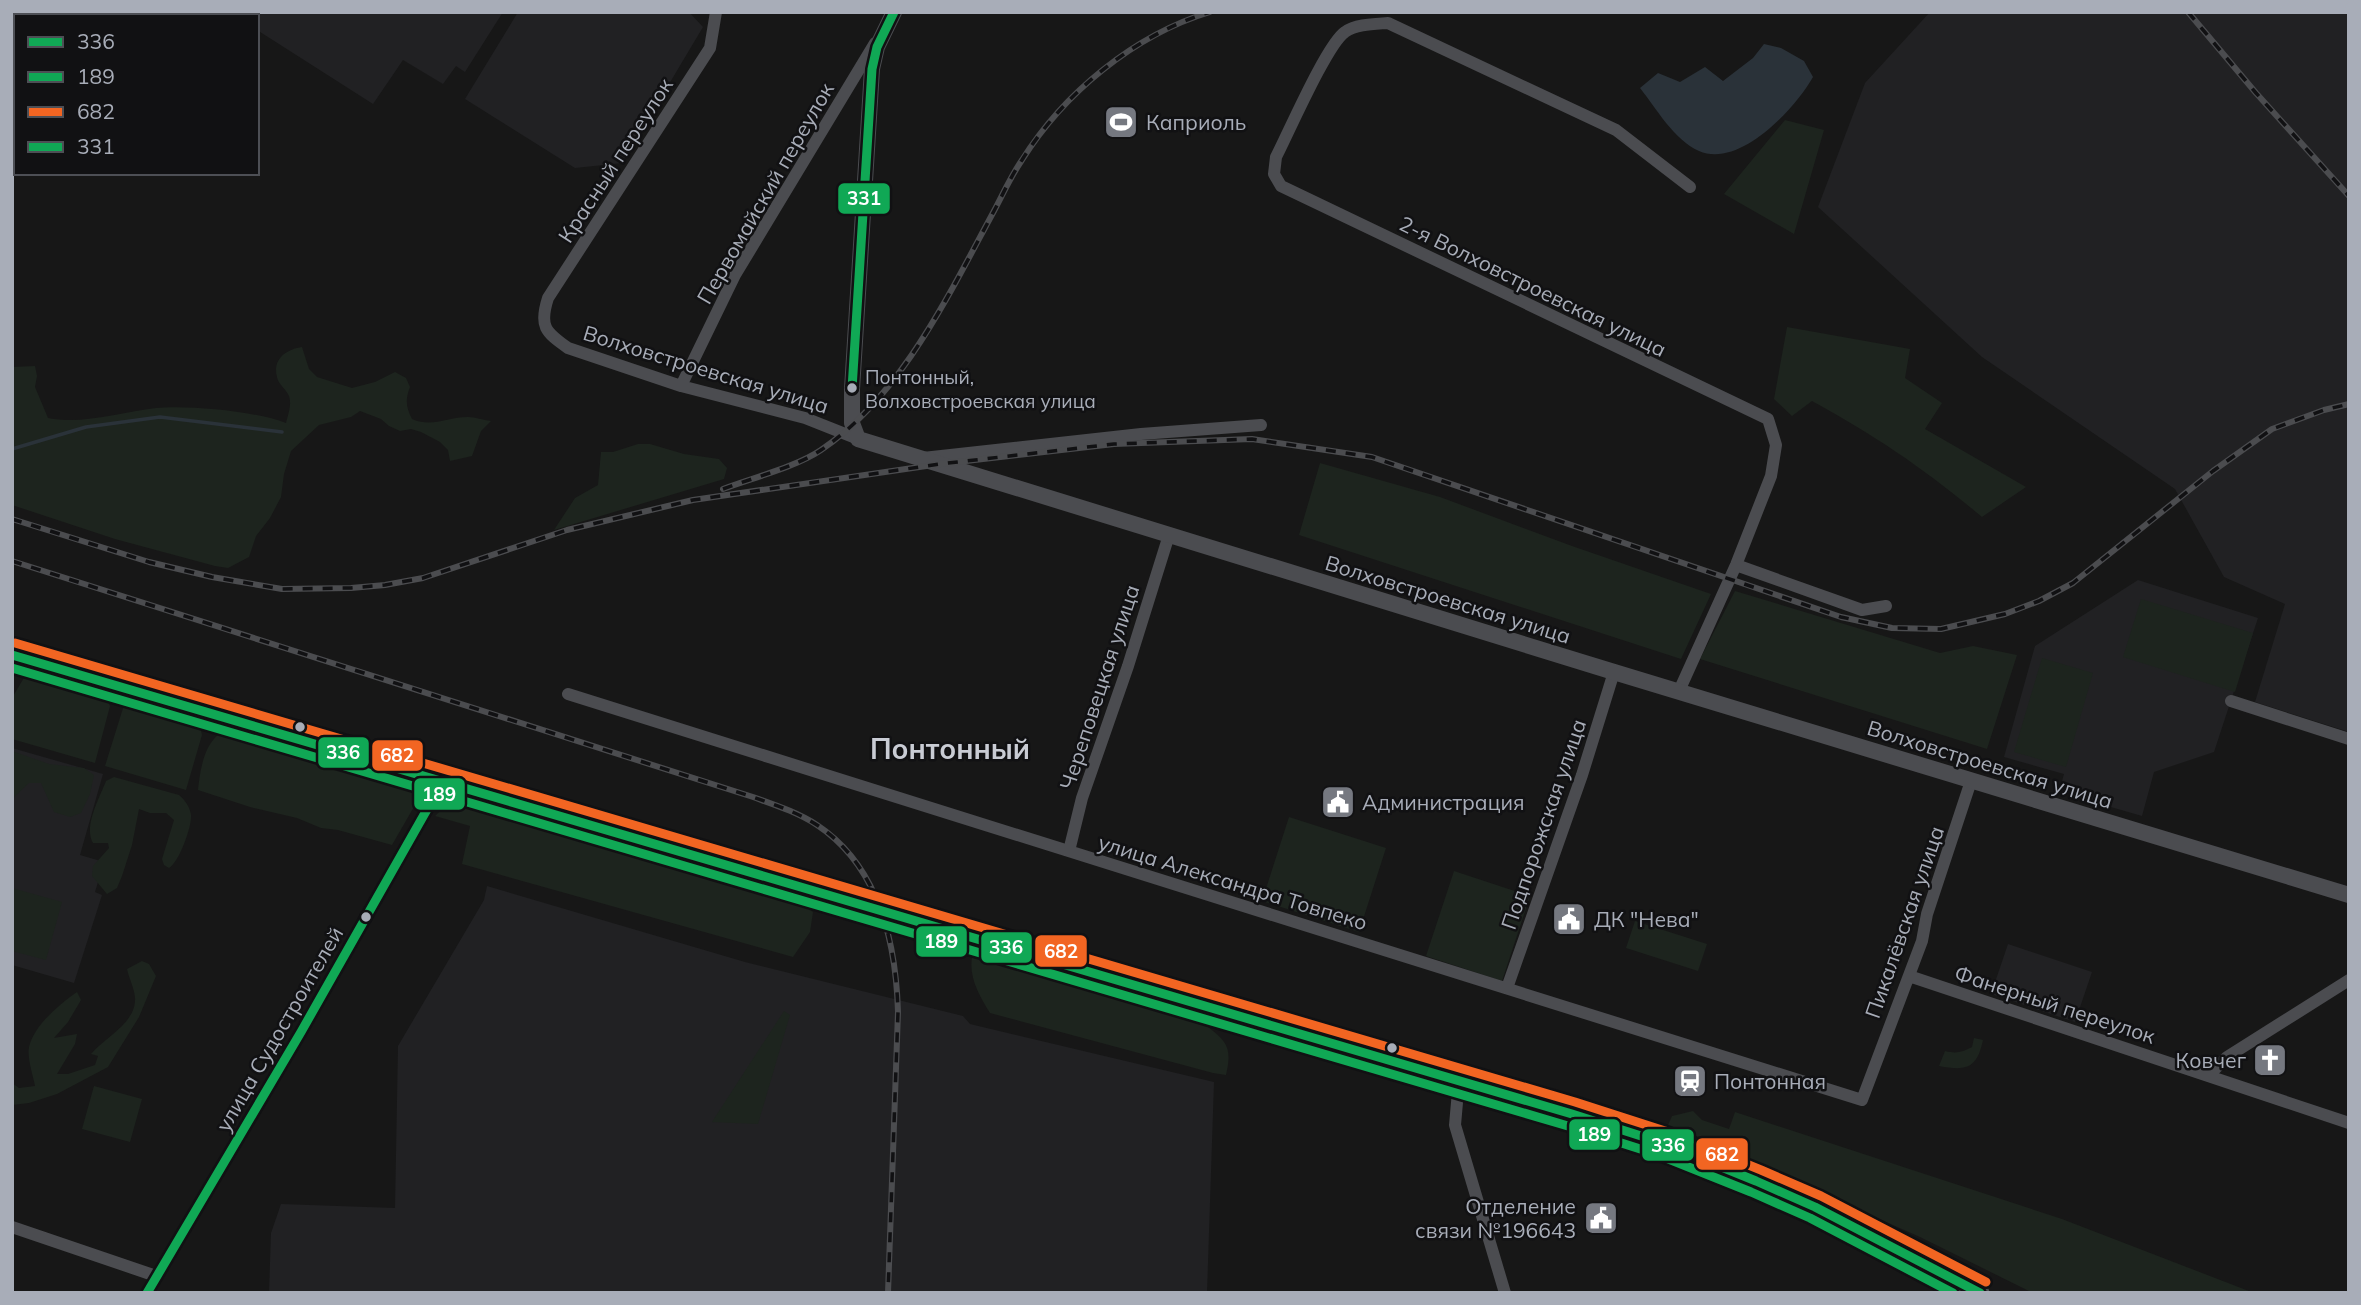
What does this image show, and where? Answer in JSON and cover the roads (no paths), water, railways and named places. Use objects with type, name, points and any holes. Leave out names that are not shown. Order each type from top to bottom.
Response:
[{"type":"main road","points":[[12,655],[1572,1114],[1706,1159],[1815,1208],[1980,1293]]},
{"type":"street","name":"Красный переулок","points":[[545,326],[542,319],[548,298],[710,48],[716,13]]},
{"type":"street","name":"Первомайский переулок","points":[[681,386],[735,275],[891,17]]},
{"type":"street","points":[[858,439],[852,423],[852,389],[872,69],[877,47],[891,17]]},
{"type":"street","name":"2-я Волховстроевская улица","points":[[1690,187],[1616,131],[1388,23],[1368,25],[1345,32],[1331,49],[1276,157],[1275,174],[1282,186],[1768,419],[1776,445],[1771,476],[1736,565]]},
{"type":"street","name":"Волховстроевская улица","points":[[545,326],[552,337],[568,348],[681,386],[805,418],[858,439],[2349,895]]},
{"type":"street","points":[[920,458],[1141,434],[1261,425]]},
{"type":"street","name":"Череповецкая улица","points":[[1069,851],[1082,798],[1128,666],[1169,535]]},
{"type":"street","points":[[1679,691],[1736,565],[1862,610],[1885,606]]},
{"type":"street","name":"Подпорожская улица","points":[[1507,988],[1582,775],[1614,672]]},
{"type":"street","name":"улица Александра Товпеко","points":[[568,694],[1862,1100],[1871,1075]]},
{"type":"street","points":[[2231,701],[2349,739]]},
{"type":"street","name":"Пикалёвская улица","points":[[1871,1075],[1922,941],[1927,914],[1971,781]]},
{"type":"street","name":"улица Судостроителей","points":[[147,1293],[301,1032],[442,783]]},
{"type":"street","name":"Фанерный переулок","points":[[1909,976],[2349,1123]]},
{"type":"street","points":[[2208,1076],[2227,1057],[2349,980]]},
{"type":"street","points":[[1460,1080],[1455,1125],[1504,1293]]},
{"type":"street","points":[[12,1227],[156,1276]]},
{"type":"waterway","points":[[12,449],[86,427],[160,417],[282,432]]},
{"type":"railway","points":[[723,489],[811,456],[850,427],[876,401],[921,341],[1014,172],[1058,112],[1080,90],[1128,51],[1154,35],[1210,12]]},
{"type":"railway","points":[[2188,12],[2256,93],[2349,196]]},
{"type":"railway","points":[[12,519],[149,562],[212,577],[282,589],[351,588],[423,578],[567,530],[693,500],[940,464],[1114,444],[1252,439],[1372,457],[1841,617],[1892,628],[1941,629],[2005,614],[2039,601],[2073,583],[2213,471],[2272,429],[2349,404]]},
{"type":"railway","points":[[12,561],[753,797],[802,816],[838,842],[856,862],[880,908],[888,933],[896,986],[898,1012],[888,1293]]},
{"type":"place","name":"Каприоль","points":[[1121,122]]},
{"type":"place","name":"Понтонный, Волховстроевская улица","points":[[852,388]]},
{"type":"place","name":"Администрация","points":[[1338,802]]},
{"type":"place","name":"ДК \"Нева\"","points":[[1569,919]]},
{"type":"place","name":"Ковчег","points":[[2270,1060]]},
{"type":"place","name":"Понтонная","points":[[1690,1081]]},
{"type":"place","name":"Отделение связи №196643","points":[[1601,1218]]},
{"type":"district","name":"Понтонный","points":[[950,748]]}]
